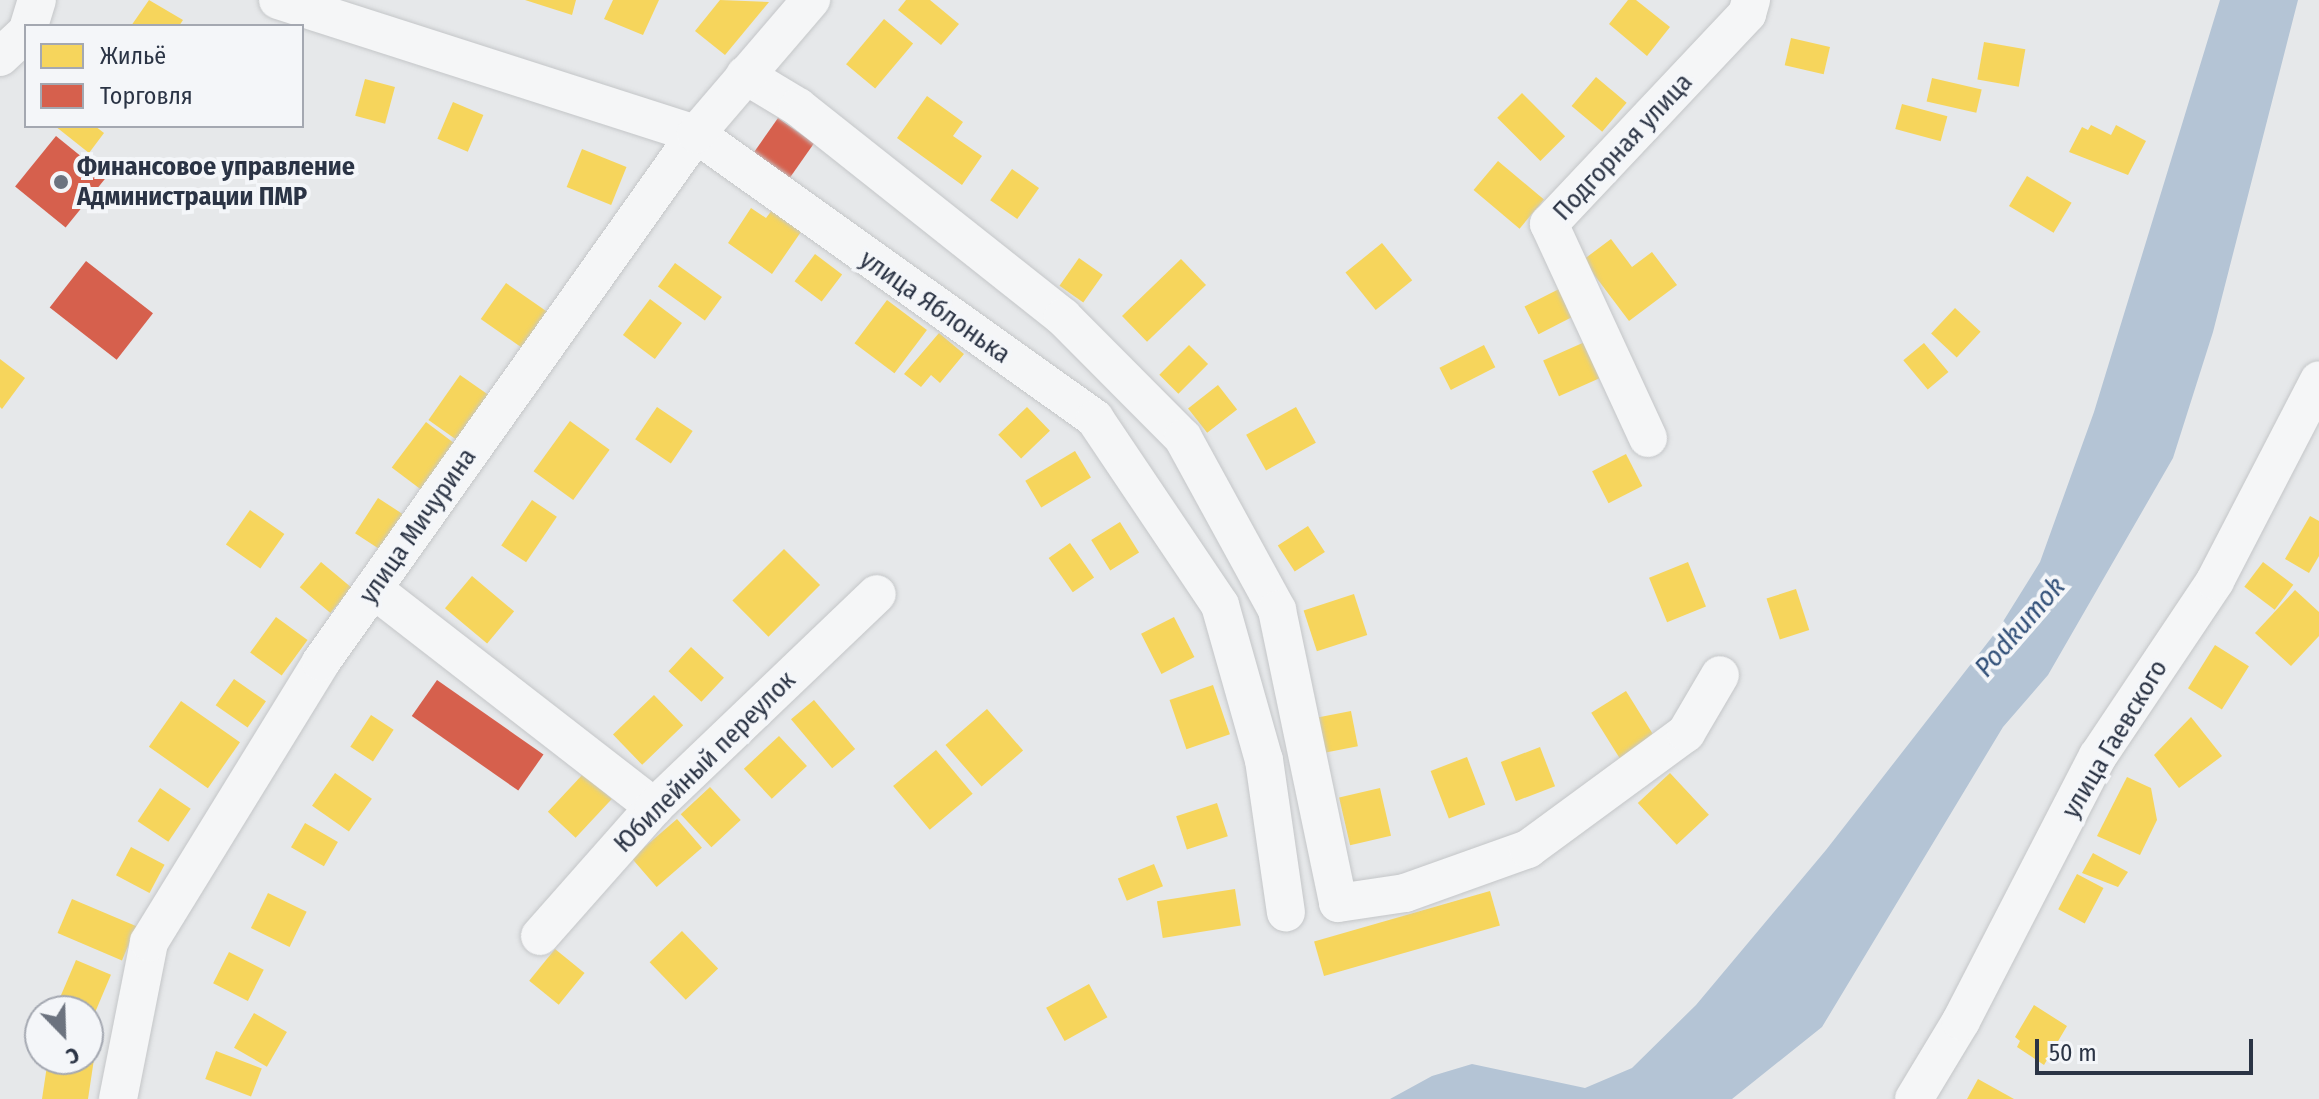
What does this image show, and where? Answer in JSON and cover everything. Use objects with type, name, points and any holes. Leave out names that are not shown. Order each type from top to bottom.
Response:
[{"type":"street","name":"улица Яблонька","points":[[278,0],[696,134],[1095,419],[1220,605],[1264,760],[1286,912]]},
{"type":"street","name":"улица Мичурина","points":[[118,1099],[149,942],[321,662],[696,134],[811,0]]},
{"type":"street","name":"Подгорная улица","points":[[1648,438],[1549,224],[1747,14],[1751,0]]},
{"type":"street","points":[[0,57],[24,25]]},
{"type":"street","points":[[745,75],[798,107],[1063,317],[1183,438],[1277,610],[1338,903],[1405,893],[1528,849],[1686,733],[1720,675]]},
{"type":"street","name":"улица Гаевского","points":[[1914,1099],[1961,1021],[2098,756],[2215,581],[2319,380]]},
{"type":"street","points":[[373,589],[654,807]]},
{"type":"street","name":"Юбилейный переулок","points":[[540,936],[654,807],[877,594]]},
{"type":"water","name":"Podkumok","points":[[2220,0],[2298,0],[2213,332],[2173,458],[2048,675],[2003,727],[1822,1027],[1732,1099],[1390,1099],[1432,1076],[1472,1064],[1585,1088],[1632,1068],[1696,1005],[1826,850],[1999,628],[2040,562],[2094,412]]},
{"type":"building: Жильё","points":[[149,0],[183,20],[180,24],[132,24]]},
{"type":"building: Жильё","points":[[525,0],[576,0],[572,15]]},
{"type":"building: Жильё","points":[[613,0],[659,0],[643,35],[604,19]]},
{"type":"building: Жильё","points":[[720,0],[769,2],[725,55],[695,31]]},
{"type":"building: Жильё","points":[[906,0],[930,0],[959,24],[941,45],[898,10]]},
{"type":"building: Жильё","points":[[1628,0],[1636,0],[1670,27],[1647,56],[1609,24]]},
{"type":"building: Жильё","points":[[884,19],[913,43],[875,89],[846,64]]},
{"type":"building: Жильё","points":[[1791,38],[1830,47],[1824,74],[1785,65]]},
{"type":"building: Жильё","points":[[1984,42],[2025,49],[2019,87],[1977,79]]},
{"type":"building: Жильё","points":[[1596,77],[1627,103],[1602,132],[1572,106]]},
{"type":"building: Жильё","points":[[1932,78],[1982,89],[1976,113],[1927,101]]},
{"type":"building: Жильё","points":[[365,79],[395,87],[385,124],[355,116]]},
{"type":"building: Жильё","points":[[1522,93],[1565,136],[1540,161],[1497,118]]},
{"type":"building: Жильё","points":[[927,96],[963,122],[953,136],[982,156],[962,185],[897,138]]},
{"type":"building: Жильё","points":[[453,102],[483,115],[468,152],[437,139]]},
{"type":"building: Жильё","points":[[1902,104],[1947,116],[1941,141],[1895,129]]},
{"type":"building: Жильё","points":[[2091,125],[2111,135],[2116,125],[2146,141],[2128,175],[2069,152],[2082,127],[2088,130]]},
{"type":"building: Жильё","points":[[58,128],[98,128],[104,133],[89,153]]},
{"type":"building: Жильё","points":[[582,149],[627,167],[611,205],[567,187]]},
{"type":"building: Жильё","points":[[1498,161],[1544,200],[1520,229],[1474,190]]},
{"type":"building: Жильё","points":[[1012,169],[1039,188],[1017,219],[990,200]]},
{"type":"building: Жильё","points":[[2027,176],[2072,203],[2054,233],[2009,206]]},
{"type":"building: Жильё","points":[[775,206],[805,226],[772,274],[728,243],[751,208],[766,218]]},
{"type":"building: Жильё","points":[[1611,239],[1632,267],[1652,252],[1677,285],[1629,321],[1583,260]]},
{"type":"building: Жильё","points":[[1382,243],[1412,280],[1376,310],[1345,273]]},
{"type":"building: Жильё","points":[[815,254],[842,274],[822,302],[795,281]]},
{"type":"building: Жильё","points":[[1079,258],[1103,275],[1083,302],[1059,286]]},
{"type":"building: Жильё","points":[[1181,259],[1206,285],[1147,342],[1122,316]]},
{"type":"building: Жильё","points":[[675,263],[722,297],[705,321],[658,286]]},
{"type":"building: Жильё","points":[[506,283],[549,313],[523,349],[481,319]]},
{"type":"building: Жильё","points":[[1561,288],[1575,316],[1539,334],[1524,307]]},
{"type":"building: Жильё","points":[[650,299],[682,323],[655,359],[623,335]]},
{"type":"building: Жильё","points":[[887,300],[927,330],[894,373],[855,343]]},
{"type":"building: Жильё","points":[[1955,308],[1981,332],[1957,357],[1931,334]]},
{"type":"building: Жильё","points":[[939,333],[964,354],[940,383],[931,375],[921,387],[904,374]]},
{"type":"building: Жильё","points":[[1587,341],[1603,377],[1559,396],[1543,361]]},
{"type":"building: Жильё","points":[[1924,343],[1948,372],[1928,389],[1903,360]]},
{"type":"building: Жильё","points":[[1189,345],[1208,364],[1178,394],[1159,375]]},
{"type":"building: Жильё","points":[[1484,345],[1495,367],[1451,390],[1439,368]]},
{"type":"building: Жильё","points":[[0,359],[25,378],[2,409],[0,407]]},
{"type":"building: Жильё","points":[[460,375],[494,399],[463,444],[428,420]]},
{"type":"building: Жильё","points":[[1218,385],[1237,409],[1207,433],[1188,408]]},
{"type":"building: Жильё","points":[[657,407],[693,431],[671,463],[635,439]]},
{"type":"building: Жильё","points":[[1027,407],[1050,431],[1021,459],[998,435]]},
{"type":"building: Жильё","points":[[1296,407],[1316,443],[1266,470],[1246,435]]},
{"type":"building: Жильё","points":[[570,421],[610,450],[573,500],[534,471]]},
{"type":"building: Жильё","points":[[426,422],[462,449],[428,495],[392,468]]},
{"type":"building: Жильё","points":[[1075,451],[1091,478],[1041,507],[1025,481]]},
{"type":"building: Жильё","points":[[1626,454],[1642,486],[1608,503],[1592,471]]},
{"type":"building: Жильё","points":[[378,498],[409,518],[386,553],[355,533]]},
{"type":"building: Жильё","points":[[532,500],[557,517],[526,562],[501,546]]},
{"type":"building: Жильё","points":[[250,510],[284,534],[260,568],[226,544]]},
{"type":"building: Жильё","points":[[2310,516],[2319,521],[2319,556],[2309,573],[2285,559]]},
{"type":"building: Жильё","points":[[1120,522],[1139,553],[1110,571],[1091,540]]},
{"type":"building: Жильё","points":[[1308,526],[1325,552],[1295,572],[1278,546]]},
{"type":"building: Жильё","points":[[1070,543],[1094,577],[1073,592],[1049,558]]},
{"type":"building: Жильё","points":[[784,549],[820,585],[768,637],[732,601]]},
{"type":"building: Жильё","points":[[321,562],[352,588],[330,613],[300,587]]},
{"type":"building: Жильё","points":[[1688,562],[1706,607],[1667,622],[1649,578]]},
{"type":"building: Жильё","points":[[2263,562],[2293,585],[2275,610],[2244,587]]},
{"type":"building: Жильё","points":[[472,576],[514,611],[487,644],[445,608]]},
{"type":"building: Жильё","points":[[1796,589],[1809,630],[1780,639],[1767,599]]},
{"type":"building: Жильё","points":[[2295,590],[2319,612],[2319,636],[2291,666],[2255,633]]},
{"type":"building: Жильё","points":[[1354,594],[1367,635],[1317,651],[1304,610]]},
{"type":"building: Жильё","points":[[276,617],[308,640],[282,676],[250,653]]},
{"type":"building: Жильё","points":[[1174,617],[1194,657],[1161,674],[1141,634]]},
{"type":"building: Жильё","points":[[2215,645],[2249,666],[2222,709],[2188,688]]},
{"type":"building: Жильё","points":[[691,647],[724,678],[701,702],[668,671]]},
{"type":"building: Жильё","points":[[234,679],[266,701],[248,728],[216,705]]},
{"type":"building: Жильё","points":[[1213,685],[1230,734],[1186,749],[1170,700]]},
{"type":"building: Жильё","points":[[1626,691],[1658,742],[1623,764],[1591,713]]},
{"type":"building: Жильё","points":[[654,695],[683,725],[642,765],[613,735]]},
{"type":"building: Жильё","points":[[814,700],[855,749],[832,768],[791,719]]},
{"type":"building: Жильё","points":[[181,701],[240,742],[208,788],[149,747]]},
{"type":"building: Жильё","points":[[987,709],[1023,751],[982,787],[945,745]]},
{"type":"building: Жильё","points":[[1351,711],[1358,746],[1324,753],[1318,717]]},
{"type":"building: Жильё","points":[[371,715],[394,730],[373,762],[350,747]]},
{"type":"building: Жильё","points":[[2191,717],[2222,756],[2179,788],[2154,755]]},
{"type":"building: Жильё","points":[[779,736],[807,766],[772,799],[744,769]]},
{"type":"building: Жильё","points":[[1540,747],[1555,786],[1516,801],[1501,762]]},
{"type":"building: Жильё","points":[[936,750],[973,794],[930,830],[893,786]]},
{"type":"building: Жильё","points":[[1467,757],[1485,805],[1449,819],[1431,771]]},
{"type":"building: Жильё","points":[[335,773],[372,799],[349,832],[312,806]]},
{"type":"building: Жильё","points":[[584,773],[612,799],[576,838],[548,812]]},
{"type":"building: Жильё","points":[[1670,773],[1709,815],[1677,845],[1638,803]]},
{"type":"building: Жильё","points":[[2127,777],[2151,788],[2157,820],[2140,855],[2097,836]]},
{"type":"building: Жильё","points":[[710,787],[741,820],[711,847],[681,814]]},
{"type":"building: Жильё","points":[[160,788],[191,809],[168,842],[138,821]]},
{"type":"building: Жильё","points":[[1380,788],[1391,836],[1350,845],[1339,797]]},
{"type":"building: Жильё","points":[[1217,803],[1228,836],[1187,850],[1176,816]]},
{"type":"building: Жильё","points":[[677,819],[702,848],[657,887],[632,858]]},
{"type":"building: Жильё","points":[[305,823],[338,842],[324,866],[291,847]]},
{"type":"building: Жильё","points":[[131,847],[165,865],[150,893],[116,875]]},
{"type":"building: Жильё","points":[[2093,853],[2128,872],[2118,887],[2082,873]]},
{"type":"building: Жильё","points":[[1154,864],[1163,886],[1127,901],[1118,879]]},
{"type":"building: Жильё","points":[[2077,874],[2103,888],[2085,923],[2058,909]]},
{"type":"building: Жильё","points":[[1235,889],[1241,926],[1163,938],[1157,901]]},
{"type":"building: Жильё","points":[[1490,891],[1500,926],[1324,976],[1314,941]]},
{"type":"building: Жильё","points":[[268,893],[307,912],[290,947],[251,928]]},
{"type":"building: Жильё","points":[[72,899],[136,926],[122,960],[58,933]]},
{"type":"building: Жильё","points":[[682,931],[718,968],[686,1000],[650,962]]},
{"type":"building: Жильё","points":[[555,949],[585,973],[559,1005],[529,981]]},
{"type":"building: Жильё","points":[[229,952],[264,970],[248,1001],[213,983]]},
{"type":"building: Жильё","points":[[76,960],[111,975],[102,995],[61,995]]},
{"type":"building: Жильё","points":[[1089,984],[1107,1017],[1065,1041],[1046,1008]]},
{"type":"building: Жильё","points":[[2034,1005],[2067,1026],[2044,1065],[2017,1047],[2020,1041],[2015,1037]]},
{"type":"building: Жильё","points":[[254,1013],[287,1032],[267,1067],[234,1048]]},
{"type":"building: Жильё","points":[[216,1051],[262,1069],[251,1097],[205,1079]]},
{"type":"building: Жильё","points":[[46,1075],[92,1075],[88,1099],[42,1099]]},
{"type":"building: Жильё","points":[[1978,1079],[2014,1099],[1967,1099]]},
{"type":"building: Торговля","points":[[778,118],[814,143],[784,186],[748,161]]},
{"type":"building: Торговля","name":"Финансовое управление Администрации ПМР","points":[[56,136],[107,177],[66,227],[15,187]]},
{"type":"building: Торговля","points":[[86,261],[153,313],[117,360],[50,307]]},
{"type":"building: Торговля","points":[[437,680],[543,755],[518,791],[412,716]]},
{"type":"place","name":"Финансовое управление Администрации ПМР","points":[[61,182]]}]
